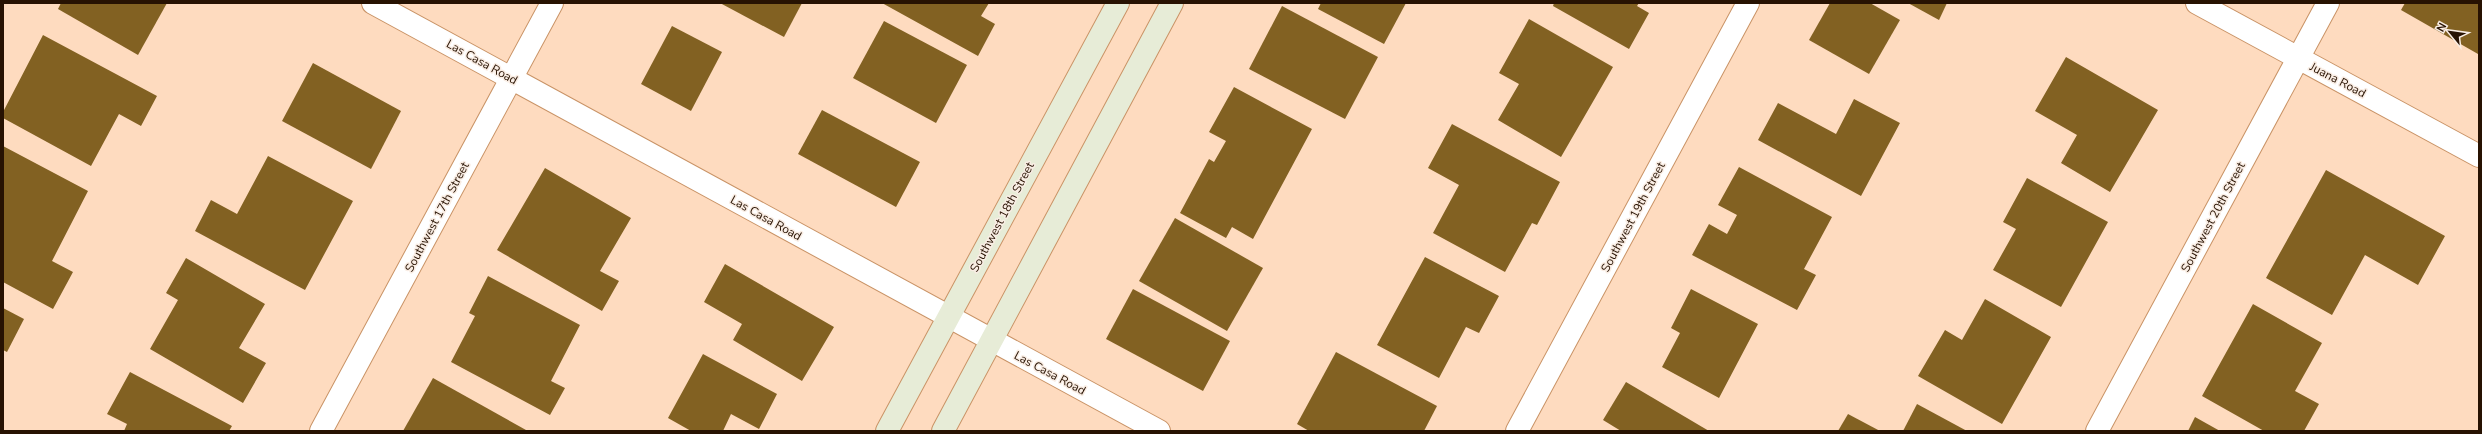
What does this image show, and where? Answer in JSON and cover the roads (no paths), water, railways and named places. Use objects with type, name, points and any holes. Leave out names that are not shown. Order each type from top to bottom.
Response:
[{"type":"main road","name":"Southwest 18th Street","points":[[887,431],[1118,3]]},
{"type":"main road","points":[[943,431],[1172,3]]},
{"type":"street","name":"Las Casa Road","points":[[373,3],[948,318],[1159,431]]},
{"type":"street","name":"Southwest 17th Street","points":[[321,431],[552,3]]},
{"type":"street","name":"Southwest 19th Street","points":[[1517,431],[1748,3]]},
{"type":"street","name":"Juana Road","points":[[2197,3],[2479,156]]},
{"type":"street","name":"Southwest 20th Street","points":[[2097,431],[2328,3]]}]
